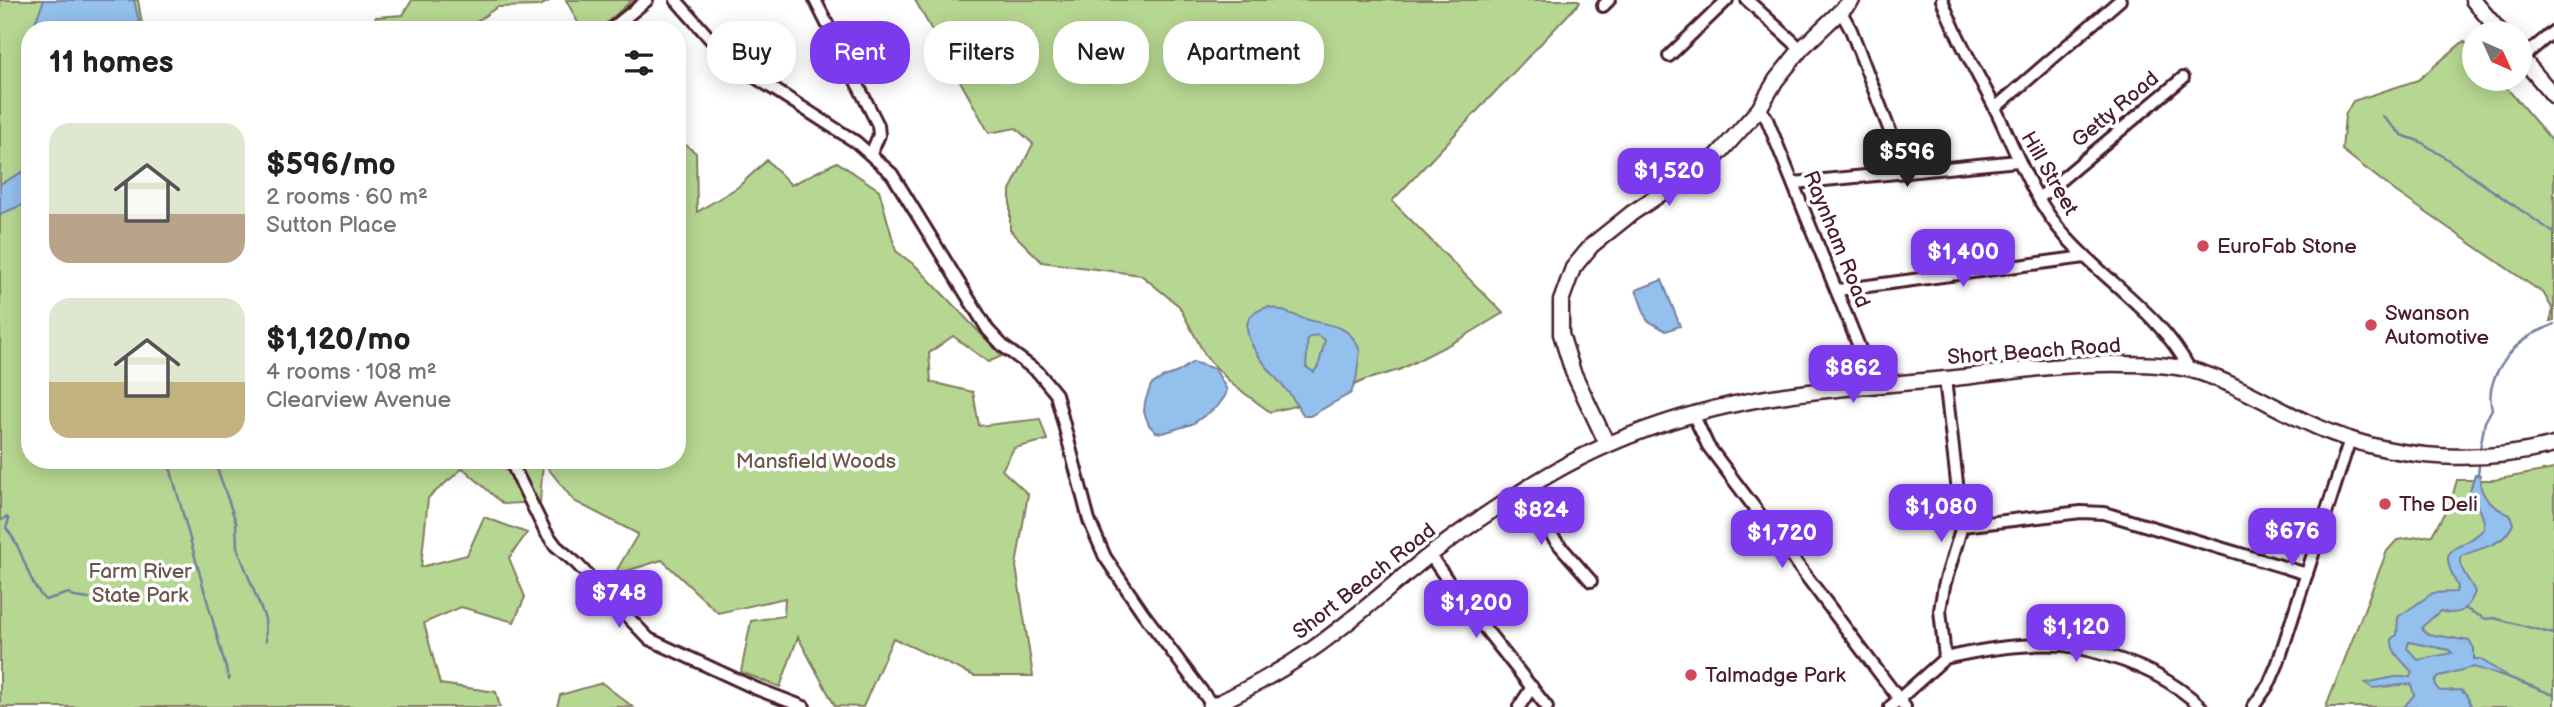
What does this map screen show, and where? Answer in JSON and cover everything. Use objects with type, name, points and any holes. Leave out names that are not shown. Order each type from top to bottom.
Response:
[{"type":"main road","points":[[1607,444],[1565,354],[1559,317],[1561,301],[1577,262],[1592,245],[1653,198],[1716,157],[1759,109],[1776,80],[1801,49],[1852,0]]},
{"type":"main road","points":[[2473,0],[2491,21]]},
{"type":"main road","points":[[2532,70],[2554,96]]},
{"type":"main road","name":"Short Beach Road","points":[[1211,706],[1262,681],[1312,649],[1430,555],[1521,491],[1563,466],[1607,444],[1693,414],[1794,394],[2065,366],[2124,364],[2190,370],[2218,379],[2320,428],[2350,439],[2401,451],[2459,458],[2502,456],[2554,445]]},
{"type":"street","points":[[621,21],[647,0]]},
{"type":"street","points":[[676,0],[713,42],[744,70],[871,154],[892,174],[988,330],[1004,347],[1038,372],[1056,394],[1089,520],[1101,549],[1143,613],[1211,706]]},
{"type":"street","points":[[815,0],[877,125],[879,135],[871,154]]},
{"type":"street","points":[[1669,56],[1727,0]]},
{"type":"street","points":[[1747,0],[1801,49]]},
{"type":"street","name":"Hill Street","points":[[1941,0],[1995,108],[2018,162],[2053,221],[2085,257],[2155,322],[2176,345],[2190,370]]},
{"type":"street","points":[[1995,108],[2120,0]]},
{"type":"street","points":[[1840,10],[1851,30],[1906,173]]},
{"type":"street","points":[[2532,48],[2554,31]]},
{"type":"street","name":"Getty Road","points":[[2039,198],[2183,78]]},
{"type":"street","name":"Raynham Road","points":[[1759,109],[1766,117],[1794,183],[1875,386]]},
{"type":"street","points":[[1794,183],[2018,162]]},
{"type":"street","points":[[1838,290],[2085,257]]},
{"type":"street","points":[[1945,379],[1962,526],[1944,586],[1940,610],[1945,658]]},
{"type":"street","points":[[1693,414],[1708,446],[1898,704],[1945,658],[1975,650],[2066,645],[2110,656],[2154,672],[2186,692],[2201,707]]},
{"type":"street","points":[[2253,707],[2269,684],[2278,663],[2350,439]]},
{"type":"street","points":[[515,469],[545,531],[556,546],[576,563],[649,639],[804,707]]},
{"type":"street","points":[[1521,491],[1555,540],[1591,581]]},
{"type":"street","points":[[1962,526],[2081,512],[2104,513],[2307,574]]},
{"type":"street","points":[[1430,555],[1547,707]]},
{"type":"street","points":[[1519,707],[1532,687]]},
{"type":"green space","name":"Mansfield Woods","points":[[0,0],[138,0],[142,21],[21,21],[21,469],[462,469],[428,498],[421,567],[467,555],[484,517],[527,533],[509,558],[525,597],[514,622],[461,607],[424,623],[440,684],[496,692],[500,707],[0,707]]},
{"type":"green space","points":[[412,0],[551,0],[540,6],[497,7],[478,21],[374,21],[376,17],[403,15]]},
{"type":"green space","points":[[566,0],[632,0],[609,21],[577,21]]},
{"type":"green space","points":[[915,0],[1580,2],[1392,201],[1503,313],[1460,339],[1399,370],[1365,380],[1320,400],[1270,412],[1232,384],[1206,357],[1179,306],[1141,275],[1042,262],[1010,230],[1010,190],[1033,144],[1016,128],[989,133],[962,84],[1039,84],[1039,21],[927,21]]},
{"type":"green space","points":[[2462,43],[2462,91],[2509,91],[2554,143],[2554,320],[2550,321],[2553,310],[2544,294],[2395,191],[2342,150],[2345,115],[2353,101],[2418,80]]},
{"type":"green space","name":"Mansfield Woods","points":[[686,145],[696,153],[697,212],[738,187],[767,160],[791,185],[837,162],[879,190],[896,251],[917,267],[1002,356],[988,362],[953,336],[929,353],[931,382],[973,392],[979,426],[1040,419],[1047,440],[1014,448],[1002,470],[1028,494],[1016,566],[1033,676],[974,676],[893,638],[863,707],[835,706],[798,637],[780,687],[741,672],[751,621],[784,616],[785,598],[718,613],[662,560],[614,575],[638,534],[574,501],[549,469],[686,469]]},
{"type":"green space","name":"Mansfield Woods","points":[[464,469],[542,469],[540,502],[503,504]]},
{"type":"green space","points":[[2554,469],[2554,707],[2326,707],[2387,551],[2397,540],[2432,535],[2451,501],[2457,480],[2494,480]]},
{"type":"green space","points":[[602,683],[633,707],[557,707],[560,695]]},
{"type":"water","points":[[44,0],[134,0],[139,21],[36,21]]},
{"type":"water","points":[[21,173],[21,206],[0,214],[0,184]]},
{"type":"water","points":[[1662,280],[1680,326],[1666,331],[1647,320],[1636,290]]},
{"type":"water","points":[[1268,307],[1344,330],[1356,342],[1360,351],[1356,380],[1351,393],[1310,416],[1304,416],[1253,347],[1247,323],[1254,314]],"holes":[[[1316,335],[1325,340],[1319,364],[1314,372],[1306,367],[1308,338]]]},
{"type":"water","points":[[1193,362],[1215,369],[1227,390],[1225,396],[1217,407],[1192,424],[1163,433],[1156,432],[1149,425],[1144,412],[1151,385]]},
{"type":"water","points":[[2475,475],[2480,475],[2484,495],[2493,505],[2510,515],[2513,524],[2498,542],[2462,556],[2461,565],[2475,592],[2466,608],[2452,613],[2440,611],[2422,627],[2423,631],[2429,634],[2469,641],[2474,648],[2474,659],[2480,659],[2508,677],[2473,667],[2440,676],[2435,681],[2440,691],[2461,690],[2472,707],[2404,707],[2414,695],[2411,684],[2373,688],[2365,683],[2410,677],[2412,672],[2398,656],[2392,643],[2392,638],[2397,635],[2398,617],[2433,593],[2456,592],[2458,587],[2448,562],[2449,555],[2452,550],[2484,529],[2482,514],[2470,491]],"holes":[[[2409,642],[2449,650],[2452,653],[2418,660],[2407,648]]]},
{"type":"waterway","points":[[2382,116],[2402,135],[2421,142],[2554,233]]},
{"type":"waterway","points":[[2480,448],[2485,422],[2492,409],[2492,387],[2500,366],[2515,347],[2554,324]]},
{"type":"waterway","points":[[2478,475],[2479,466]]},
{"type":"waterway","points":[[171,469],[229,679]]},
{"type":"waterway","points":[[217,469],[236,522],[237,547],[265,619],[266,641]]},
{"type":"waterway","points":[[0,519],[9,519],[6,528],[17,545],[33,583],[45,600],[69,593],[74,597],[89,599]]},
{"type":"waterway","points":[[2464,608],[2486,619],[2494,618],[2554,634]]},
{"type":"waterway","points":[[2505,676],[2554,695]]},
{"type":"place","name":"EuroFab Stone","points":[[2203,246]]},
{"type":"place","name":"Swanson Automotive","points":[[2371,325]]},
{"type":"place","name":"The Deli","points":[[2385,504]]},
{"type":"place","name":"Talmadge Park","points":[[1691,675]]},
{"type":"park label","name":"Farm River State Park","points":[[140,583]]}]
